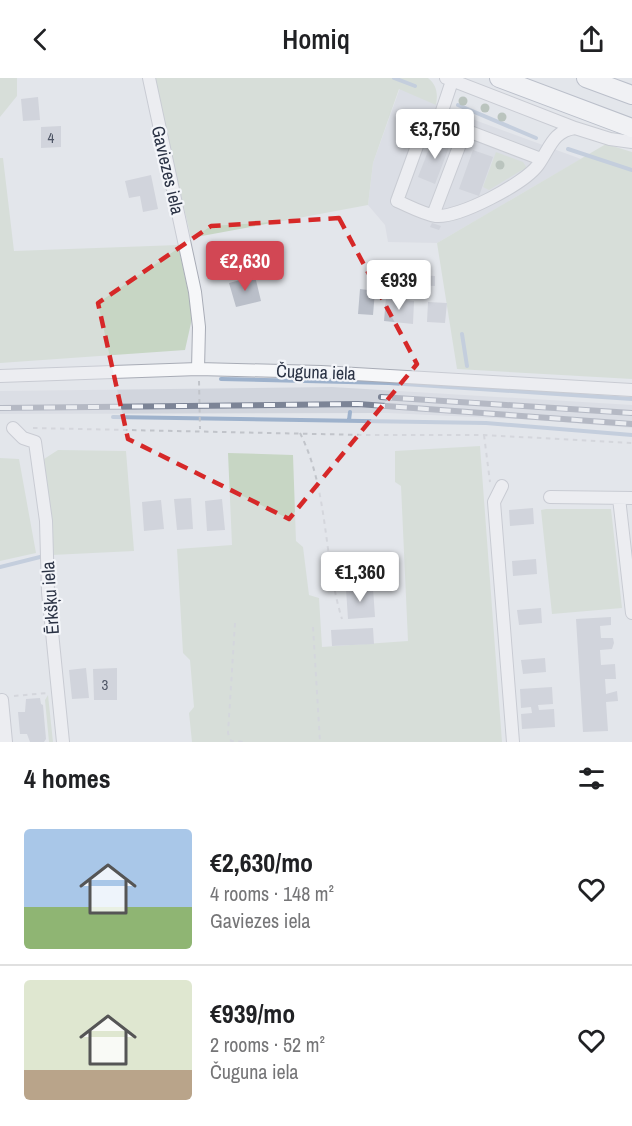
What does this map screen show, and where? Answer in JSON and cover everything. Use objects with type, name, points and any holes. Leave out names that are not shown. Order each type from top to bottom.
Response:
[{"type":"highway","points":[[499,78],[632,128]]},
{"type":"highway","points":[[586,78],[632,95]]},
{"type":"street","name":"Gaviezes iela","points":[[149,78],[195,292],[199,327],[198,369]]},
{"type":"street","points":[[576,128],[556,136],[530,173],[457,214],[433,215],[397,201],[421,135],[439,120],[448,80],[576,128],[610,139],[632,142]]},
{"type":"street","points":[[439,120],[541,159]]},
{"type":"street","points":[[433,215],[465,131]]},
{"type":"street","name":"Čuguna iela","points":[[0,376],[198,369],[321,372],[632,390]]},
{"type":"street","name":"Ērkšķu iela","points":[[13,428],[23,438],[35,442],[46,521],[48,592],[63,742]]},
{"type":"street","points":[[502,486],[494,502],[513,742]]},
{"type":"street","points":[[550,497],[626,498],[632,613]]},
{"type":"street","points":[[6,742],[8,698]]},
{"type":"path","points":[[198,369],[200,430]]},
{"type":"path","points":[[13,428],[484,435],[632,443]]},
{"type":"path","points":[[300,433],[317,481],[332,578],[342,619]]},
{"type":"path","points":[[484,435],[488,476]]},
{"type":"path","points":[[235,623],[228,733],[231,741],[246,742]]},
{"type":"path","points":[[313,627],[320,742]]},
{"type":"path","points":[[8,698],[51,692]]},
{"type":"highlighted area","points":[[339,218],[417,364],[289,519],[128,439],[98,303],[211,226]]},
{"type":"shaded area","points":[[400,88],[472,119],[581,159],[437,243],[388,242],[385,225],[368,205],[373,163]]},
{"type":"shaded area","points":[[332,387],[632,405],[632,428],[539,420],[388,413],[0,414],[0,391]]},
{"type":"green space","points":[[0,78],[17,78],[17,96],[0,117]]},
{"type":"green space","points":[[154,78],[428,78],[435,87],[437,101],[436,105],[399,89],[373,163],[368,205],[191,238]]},
{"type":"green space","points":[[606,144],[632,152],[632,379],[457,369],[437,243]]},
{"type":"green space","points":[[496,152],[523,162],[527,168],[524,172],[522,170],[489,190],[483,187]]},
{"type":"green space","points":[[0,158],[3,158],[14,251],[178,245],[193,314],[185,350],[0,363]]},
{"type":"green space","points":[[480,446],[502,742],[192,742],[189,713],[194,707],[190,660],[183,653],[177,549],[232,545],[228,453],[293,455],[296,541],[303,547],[309,595],[319,598],[322,647],[408,641],[401,486],[395,482],[395,451]]},
{"type":"green space","points":[[58,450],[126,451],[134,551],[52,555],[44,459]]},
{"type":"green space","points":[[0,458],[19,459],[36,553],[0,561]]},
{"type":"green space","points":[[611,509],[622,608],[552,614],[541,510]]},
{"type":"green space","points":[[48,695],[53,742],[49,742],[45,700]]},
{"type":"building","points":[[38,97],[40,120],[23,121],[21,99]]},
{"type":"building","points":[[61,126],[61,147],[41,148],[41,127]]},
{"type":"building","points":[[434,136],[451,142],[435,184],[418,177]]},
{"type":"building","points":[[473,150],[493,157],[479,196],[459,189]]},
{"type":"building","points":[[151,175],[158,209],[143,212],[140,196],[129,198],[125,181]]},
{"type":"building","points":[[432,223],[441,226],[439,230],[430,227]]},
{"type":"building","points":[[231,243],[235,264],[210,269],[206,248]]},
{"type":"building","points":[[260,244],[264,263],[249,266],[245,247]]},
{"type":"building","points":[[416,275],[435,276],[435,286],[416,285]]},
{"type":"building","points":[[255,276],[261,301],[236,307],[229,283]]},
{"type":"building","points":[[360,289],[375,291],[373,315],[358,314]]},
{"type":"building","points":[[386,298],[414,301],[413,324],[384,321]]},
{"type":"building","points":[[428,302],[447,303],[445,323],[427,322]]},
{"type":"building","points":[[191,498],[193,529],[177,530],[174,499]]},
{"type":"building","points":[[222,499],[225,530],[207,531],[205,501]]},
{"type":"building","points":[[161,500],[164,529],[144,531],[142,502]]},
{"type":"building","points":[[533,508],[534,524],[510,526],[509,510]]},
{"type":"building","points":[[536,559],[537,574],[513,576],[512,561]]},
{"type":"building","points":[[373,588],[375,617],[348,619],[346,589]]},
{"type":"building","points":[[541,608],[542,623],[519,625],[517,610]]},
{"type":"building","points":[[611,617],[611,625],[600,626],[601,638],[613,638],[614,643],[612,649],[600,650],[601,665],[615,664],[616,679],[605,679],[606,694],[617,691],[618,701],[606,702],[608,731],[583,732],[576,619]]},
{"type":"building","points":[[373,628],[374,644],[332,646],[331,630]]},
{"type":"building","points":[[545,658],[546,672],[523,674],[521,660]]},
{"type":"building","points":[[86,668],[89,698],[72,699],[69,670]]},
{"type":"building","points":[[117,668],[117,700],[94,700],[93,669]]},
{"type":"building","points":[[552,687],[553,704],[538,705],[539,710],[554,709],[555,727],[522,729],[521,714],[532,713],[531,707],[521,708],[520,689]]},
{"type":"building","points":[[40,698],[43,705],[46,739],[44,742],[30,742],[27,734],[20,734],[18,712],[25,712],[26,699]]},
{"type":"waterway","points":[[394,78],[415,86]]},
{"type":"waterway","points":[[458,105],[536,138]]},
{"type":"waterway","points":[[568,149],[632,170]]},
{"type":"waterway","points":[[462,334],[467,366]]},
{"type":"waterway","points":[[221,379],[389,383],[632,399]]},
{"type":"waterway","points":[[349,420],[350,412]]},
{"type":"waterway","points":[[113,417],[486,423],[632,435]]},
{"type":"waterway","points":[[0,567],[40,557]]},
{"type":"railway","points":[[381,397],[632,413]]},
{"type":"railway","points":[[0,408],[358,404],[632,424]]}]
